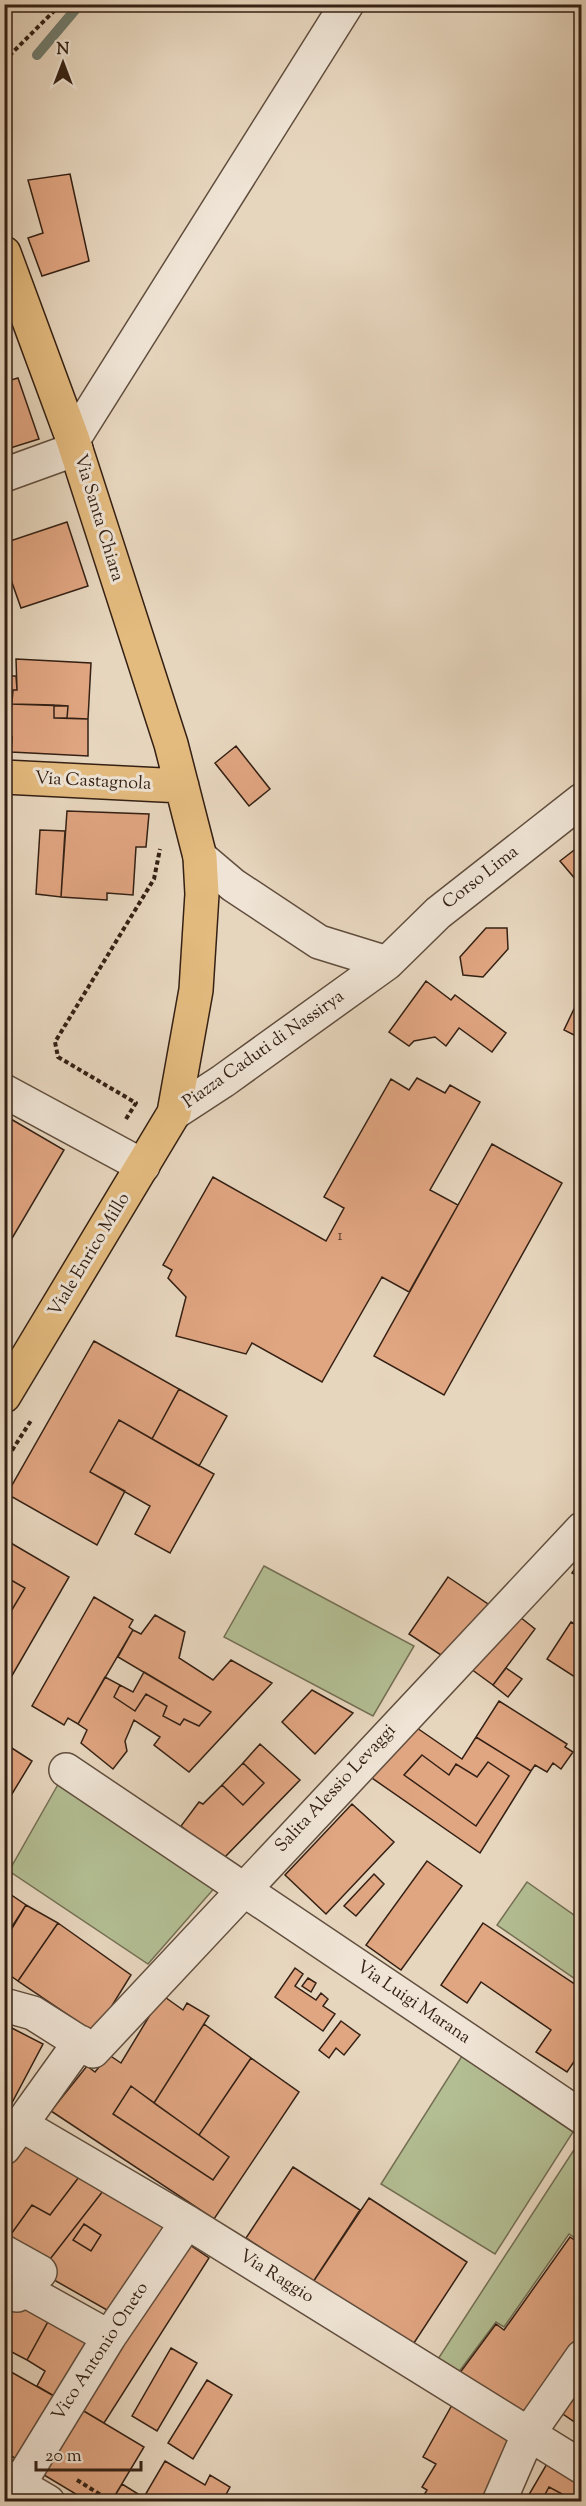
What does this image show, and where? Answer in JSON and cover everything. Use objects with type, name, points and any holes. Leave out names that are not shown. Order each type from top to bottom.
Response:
[{"type":"main road","name":"Via Santa Chiara","points":[[4,253],[74,444],[182,786]]},
{"type":"main road","name":"Via Castagnola","points":[[4,777],[182,786]]},
{"type":"main road","name":"Piazza Caduti di Nassirya","points":[[174,1113],[196,990],[202,894],[200,857],[182,786]]},
{"type":"main road","name":"Viale Enrico Millo","points":[[4,1396],[174,1113]]},
{"type":"street","points":[[4,475],[74,444],[347,4]]},
{"type":"street","name":"Corso Lima","points":[[387,963],[438,912],[582,800]]},
{"type":"street","points":[[200,857],[233,885],[318,942],[387,963]]},
{"type":"street","name":"Piazza Caduti di Nassirya","points":[[174,1113],[223,1081],[387,963]]},
{"type":"street","points":[[4,1091],[150,1154]]},
{"type":"street","name":"Salita Alessio Levaggi","points":[[11,2131],[86,2047],[243,1888],[582,1529]]},
{"type":"street","name":"Via Luigi Marana","points":[[66,1770],[582,2118]]},
{"type":"street","points":[[4,2005],[33,2013],[86,2047]]},
{"type":"street","name":"Via Raggio","points":[[11,2131],[187,2222],[582,2467]]},
{"type":"street","name":"Vico Antonio Oneto","points":[[10,2487],[187,2222]]},
{"type":"street","points":[[4,2252],[40,2272],[14,2291],[110,2337]]},
{"type":"street","points":[[499,2502],[529,2433],[582,2357]]},
{"type":"street","points":[[10,2487],[48,2502]]},
{"type":"path","points":[[4,61],[61,4]]},
{"type":"path","points":[[150,1154],[124,1123],[136,1103],[58,1057],[55,1042],[154,879],[161,840]]},
{"type":"path","points":[[4,1463],[35,1414]]},
{"type":"green space","points":[[264,1566],[414,1646],[373,1716],[224,1637]]},
{"type":"green space","points":[[60,1781],[218,1884],[148,1964],[9,1871]]},
{"type":"green space","points":[[527,1882],[581,1920],[581,1983],[497,1925]]},
{"type":"green space","points":[[462,2056],[573,2132],[495,2254],[381,2184]]},
{"type":"green space","points":[[581,2139],[581,2242],[569,2234],[504,2327],[496,2322],[458,2373],[438,2359]]},
{"type":"building","points":[[70,174],[89,261],[42,276],[28,238],[43,233],[28,180]]},
{"type":"building","points":[[18,378],[39,439],[4,450],[4,382]]},
{"type":"building","points":[[67,522],[88,586],[21,608],[4,560],[4,543]]},
{"type":"building","points":[[16,659],[91,663],[88,719],[67,718],[68,706],[11,704],[13,690],[17,690]]},
{"type":"building","points":[[4,676],[16,676],[17,690],[13,690],[11,713],[4,713]]},
{"type":"building","points":[[11,704],[54,705],[54,718],[88,719],[88,756],[11,752],[12,737],[4,736],[4,713],[11,713]]},
{"type":"building","points":[[54,705],[68,706],[67,718],[54,718]]},
{"type":"building","points":[[4,736],[12,737],[11,752],[4,752]]},
{"type":"building","points":[[236,746],[270,789],[249,806],[215,763]]},
{"type":"building","points":[[67,811],[149,814],[146,847],[136,847],[133,895],[107,893],[107,900],[61,897]]},
{"type":"building","points":[[40,830],[65,831],[61,897],[36,894]]},
{"type":"building","points":[[582,844],[582,887],[560,861]]},
{"type":"building","points":[[486,928],[507,928],[508,949],[483,977],[463,975],[460,957]]},
{"type":"building","points":[[426,981],[451,1000],[455,995],[506,1033],[492,1052],[459,1028],[446,1046],[435,1037],[414,1041],[409,1046],[389,1032]]},
{"type":"building","points":[[582,992],[582,1039],[564,1030]]},
{"type":"building","points":[[417,1078],[445,1093],[450,1085],[480,1102],[430,1190],[458,1205],[409,1292],[382,1277],[322,1382],[252,1343],[246,1354],[176,1336],[186,1297],[168,1278],[172,1270],[163,1265],[213,1177],[326,1241],[344,1208],[324,1197],[391,1079],[409,1090]]},
{"type":"building","points":[[4,1115],[64,1150],[4,1252]]},
{"type":"building","points":[[492,1144],[562,1183],[444,1395],[374,1356]]},
{"type":"building","points":[[94,1341],[179,1389],[152,1439],[119,1420],[90,1472],[125,1491],[97,1545],[7,1494]]},
{"type":"building","points":[[179,1389],[227,1416],[199,1466],[152,1439]]},
{"type":"building","points":[[119,1420],[214,1474],[170,1553],[135,1534],[150,1506],[90,1472]]},
{"type":"building","points":[[4,1539],[69,1577],[6,1686],[4,1685]]},
{"type":"building","points":[[582,1558],[582,1578],[572,1573]]},
{"type":"building","points":[[4,1576],[25,1588],[4,1623]]},
{"type":"building","points":[[448,1577],[488,1604],[450,1661],[409,1634]]},
{"type":"building","points":[[94,1597],[133,1620],[129,1627],[133,1630],[78,1724],[68,1718],[64,1725],[32,1706]]},
{"type":"building","points":[[155,1615],[185,1632],[179,1658],[213,1680],[231,1660],[272,1683],[189,1772],[154,1745],[160,1737],[134,1720],[125,1741],[127,1751],[113,1769],[81,1743],[87,1730],[78,1724],[105,1677],[120,1685],[114,1697],[135,1711],[146,1694],[167,1706],[163,1716],[180,1725],[184,1719],[199,1726],[211,1712],[118,1657],[133,1630],[141,1634]]},
{"type":"building","points":[[520,1617],[535,1629],[493,1685],[471,1669]]},
{"type":"building","points":[[571,1622],[580,1627],[582,1624],[582,1673],[578,1679],[547,1659]]},
{"type":"building","points":[[506,1668],[522,1679],[508,1697],[493,1685]]},
{"type":"building","points":[[144,1672],[211,1712],[199,1726],[184,1719],[180,1725],[163,1716],[167,1706],[146,1694],[135,1711],[114,1697],[120,1685],[133,1692]]},
{"type":"building","points":[[312,1690],[353,1713],[315,1754],[282,1722]]},
{"type":"building","points":[[499,1701],[567,1744],[565,1747],[573,1752],[561,1769],[553,1763],[547,1772],[535,1765],[531,1771],[476,1737]]},
{"type":"building","points":[[417,1728],[462,1759],[476,1737],[531,1771],[480,1853],[369,1776]]},
{"type":"building","points":[[4,1743],[32,1761],[4,1807]]},
{"type":"building","points":[[260,1744],[300,1780],[223,1859],[181,1826],[199,1802],[203,1804],[222,1785],[243,1805],[264,1783],[243,1763]]},
{"type":"building","points":[[422,1755],[449,1775],[456,1764],[477,1777],[488,1762],[509,1776],[476,1826],[404,1775]]},
{"type":"building","points":[[243,1763],[264,1783],[243,1805],[222,1785]]},
{"type":"building","points":[[352,1804],[394,1842],[326,1914],[285,1875]]},
{"type":"building","points":[[427,1861],[462,1886],[401,1970],[366,1945]]},
{"type":"building","points":[[374,1874],[384,1884],[356,1916],[344,1906]]},
{"type":"building","points":[[4,1890],[26,1905],[11,1930],[4,1926]]},
{"type":"building","points":[[26,1905],[58,1923],[18,1981],[4,1971],[4,1939]]},
{"type":"building","points":[[58,1923],[131,1975],[95,2033],[18,1981]]},
{"type":"building","points":[[483,1923],[582,1989],[582,2050],[567,2072],[536,2052],[551,2030],[481,1982],[467,2003],[441,1985]]},
{"type":"building","points":[[295,1968],[303,1974],[295,1986],[316,2000],[321,1993],[328,1999],[323,2006],[335,2014],[323,2031],[275,1997]]},
{"type":"building","points":[[308,1978],[316,1983],[311,1992],[302,1986]]},
{"type":"building","points":[[162,1995],[183,2010],[187,2003],[209,2016],[154,2103],[131,2086],[113,2114],[213,2180],[229,2157],[199,2135],[251,2058],[299,2092],[214,2219],[51,2111],[87,2066],[95,2072],[109,2055],[121,2063]]},
{"type":"building","points":[[341,2021],[360,2035],[344,2055],[336,2048],[329,2058],[319,2050]]},
{"type":"building","points":[[4,2024],[43,2044],[6,2114],[4,2113]]},
{"type":"building","points":[[204,2024],[251,2058],[199,2135],[154,2103]]},
{"type":"building","points":[[131,2086],[229,2157],[213,2180],[113,2114]]},
{"type":"building","points":[[19,2141],[79,2177],[50,2215],[32,2205],[4,2244],[4,2165]]},
{"type":"building","points":[[293,2167],[360,2210],[313,2282],[246,2238]]},
{"type":"building","points":[[79,2177],[103,2191],[40,2272],[4,2244],[32,2205],[50,2215]]},
{"type":"building","points":[[103,2191],[169,2230],[114,2314],[40,2272]]},
{"type":"building","points":[[369,2198],[467,2262],[412,2346],[313,2282]]},
{"type":"building","points":[[84,2224],[101,2235],[91,2251],[73,2240]]},
{"type":"building","points":[[570,2237],[582,2245],[582,2337],[523,2416],[459,2374],[496,2324],[504,2330]]},
{"type":"building","points":[[184,2241],[209,2258],[104,2423],[77,2407]]},
{"type":"building","points":[[4,2293],[50,2318],[27,2360],[4,2348]]},
{"type":"building","points":[[50,2318],[94,2344],[61,2400],[37,2386],[45,2371],[27,2360]]},
{"type":"building","points":[[171,2348],[197,2363],[157,2431],[132,2416]]},
{"type":"building","points":[[4,2368],[61,2400],[22,2462],[4,2452]]},
{"type":"building","points":[[582,2369],[582,2427],[554,2408]]},
{"type":"building","points":[[207,2380],[232,2395],[193,2459],[168,2443]]},
{"type":"building","points":[[452,2405],[514,2444],[482,2502],[420,2502],[427,2490],[422,2487],[436,2464],[423,2457]]},
{"type":"building","points":[[77,2407],[144,2447],[111,2502],[89,2502],[39,2472]]},
{"type":"building","points":[[165,2461],[205,2485],[210,2475],[230,2487],[222,2502],[141,2502]]},
{"type":"building","points":[[548,2462],[582,2483],[582,2502],[563,2502],[566,2496],[549,2487],[541,2502],[533,2502],[527,2498]]},
{"type":"building","points":[[122,2484],[143,2497],[141,2502],[111,2502]]},
{"type":"building","points":[[549,2487],[566,2496],[563,2502],[541,2502]]},
{"type":"waterway","points":[[37,55],[80,4]]}]
